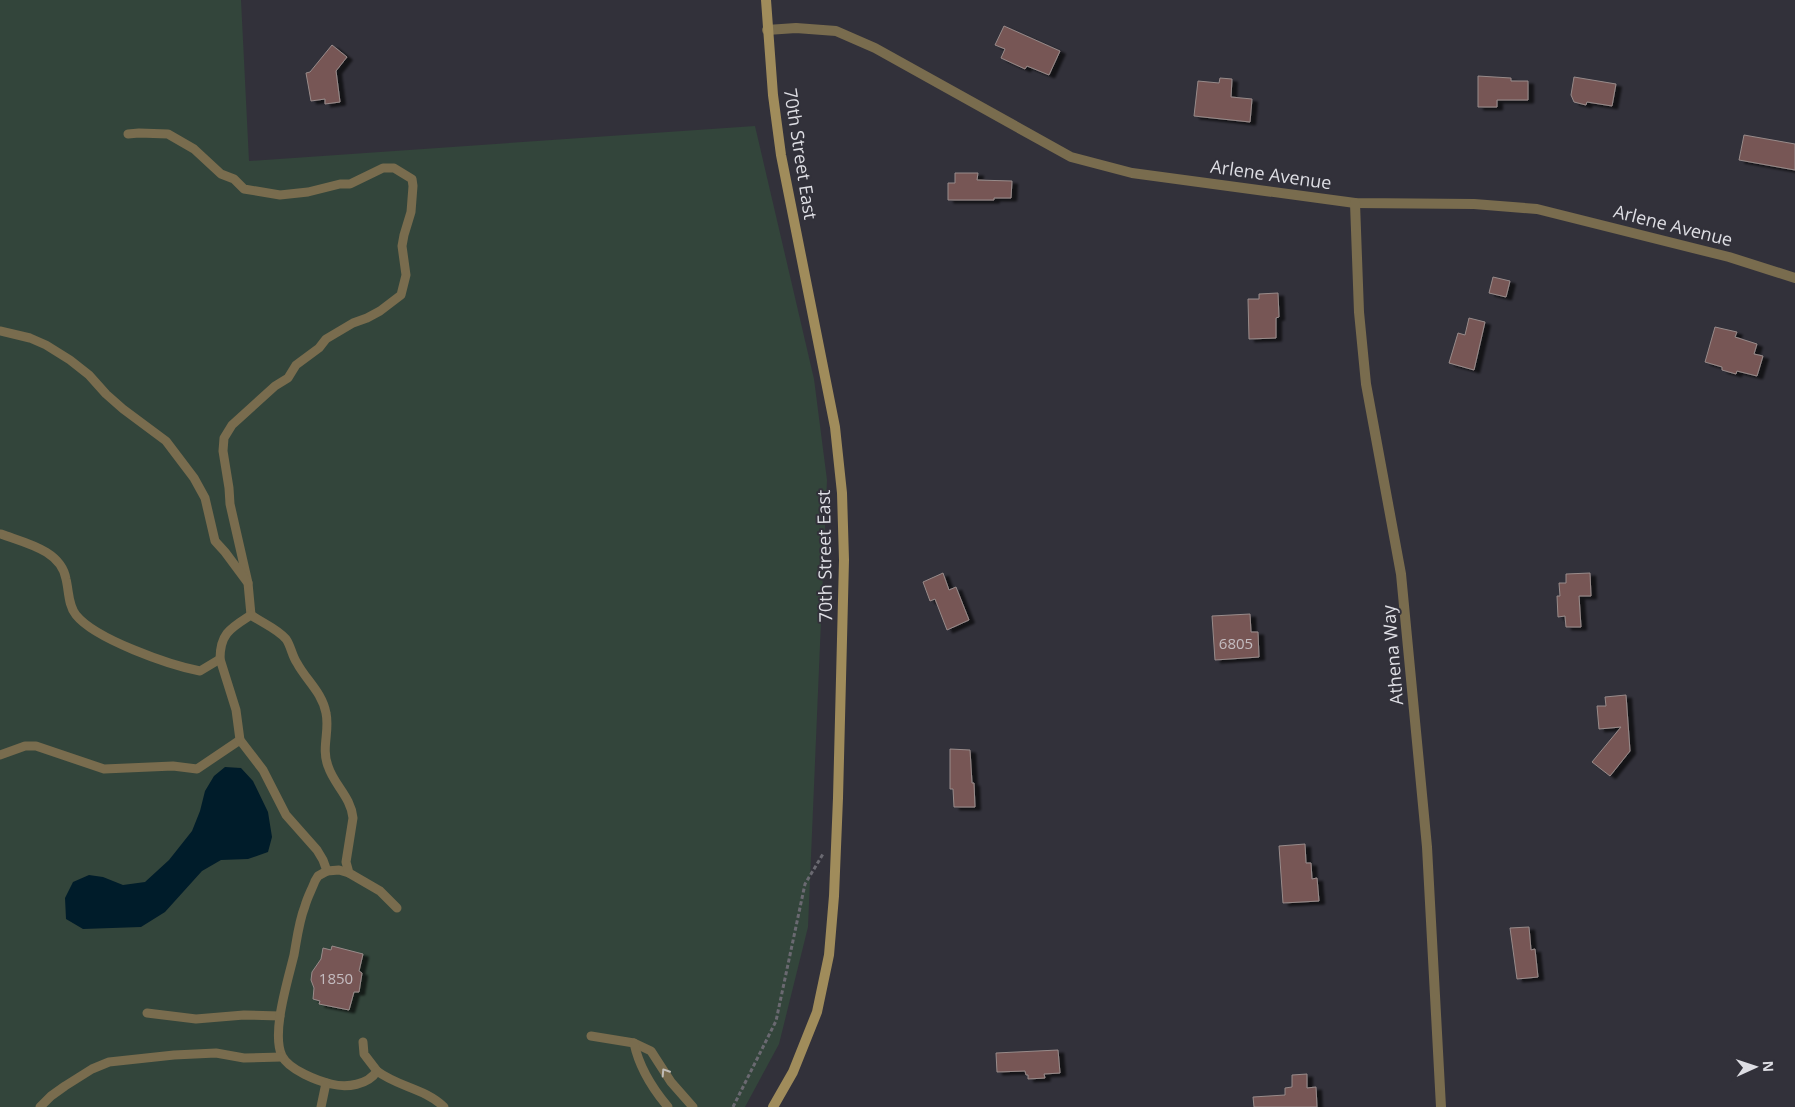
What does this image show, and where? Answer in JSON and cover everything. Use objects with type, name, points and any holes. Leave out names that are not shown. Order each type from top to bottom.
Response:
[{"type":"main road","name":"70th Street East","points":[[766,0],[767,30],[781,155],[835,427],[842,493],[844,560],[838,798],[834,896],[829,955],[817,1012],[793,1072],[774,1107]]},
{"type":"street","name":"Arlene Avenue","points":[[767,30],[796,28],[836,31],[875,48],[1071,157],[1132,173],[1355,203],[1474,204],[1537,209],[1728,257],[1795,278]]},
{"type":"street","name":"Athena Way","points":[[1355,203],[1359,312],[1366,384],[1402,574],[1427,847],[1441,1107]]},
{"type":"lane","points":[[128,134],[168,134],[194,149],[222,174],[234,179],[244,189],[280,195],[308,192],[340,184],[350,184],[383,168],[394,168],[412,179],[411,212],[402,246],[406,275],[401,295],[380,311],[353,323],[326,339],[319,348],[296,365],[288,378],[275,386],[232,425],[224,438],[222,451],[230,504],[248,583],[251,615]]},
{"type":"lane","points":[[0,331],[30,338],[46,345],[70,360],[89,375],[123,409],[166,441],[194,478],[205,498],[215,541],[226,552],[248,583]]},
{"type":"lane","points":[[1,534],[40,549],[58,561],[64,572],[73,610],[82,621],[96,632],[128,647],[194,670],[200,671],[220,658]]},
{"type":"lane","points":[[251,615],[234,625],[225,635],[221,646],[220,658],[236,710],[240,740],[264,770],[286,815],[317,850],[327,871]]},
{"type":"lane","points":[[251,615],[273,628],[286,640],[295,661],[316,688],[324,705],[327,719],[324,750],[326,763],[350,803],[352,810],[353,818],[346,862],[350,873]]},
{"type":"lane","points":[[0,755],[30,745],[104,769],[173,766],[196,769],[240,740]]},
{"type":"lane","points":[[377,1071],[368,1079],[352,1085],[334,1085],[316,1080],[303,1073],[282,1057],[279,1037],[280,1016],[305,905],[318,876],[327,871],[339,870],[350,873],[380,891],[397,908]]},
{"type":"lane","points":[[147,1013],[196,1019],[244,1015],[280,1016]]},
{"type":"lane","points":[[591,1036],[634,1043],[651,1050],[671,1082],[693,1107]]},
{"type":"lane","points":[[363,1042],[364,1054],[377,1071],[386,1078],[430,1095],[444,1107]]},
{"type":"lane","points":[[634,1043],[637,1059],[648,1079],[668,1107]]},
{"type":"lane","points":[[40,1107],[65,1086],[92,1069],[109,1062],[174,1055],[216,1053],[244,1058],[282,1057]]},
{"type":"lane","points":[[321,1107],[326,1082]]},
{"type":"path","points":[[732,1107],[776,1021],[805,884],[823,853]]},
{"type":"green space","points":[[0,0],[241,0],[249,161],[755,126],[814,379],[827,480],[808,927],[779,1044],[745,1107],[0,1107]]},
{"type":"water","points":[[225,767],[241,768],[253,781],[268,812],[272,837],[268,852],[248,859],[221,860],[202,871],[165,912],[141,927],[83,929],[66,919],[65,898],[73,882],[89,875],[103,877],[123,885],[145,882],[169,860],[192,831],[205,791],[214,776]]},
{"type":"building","points":[[1004,26],[1060,51],[1049,75],[1027,66],[1025,69],[1001,58],[1005,49],[995,45]]},
{"type":"building","points":[[332,45],[347,57],[336,71],[340,102],[325,104],[325,99],[311,101],[306,73],[310,72]]},
{"type":"building","points":[[1478,76],[1511,78],[1511,81],[1528,81],[1528,100],[1497,100],[1497,107],[1478,107]]},
{"type":"building","points":[[1574,77],[1616,84],[1612,106],[1587,102],[1586,105],[1574,102],[1571,95]]},
{"type":"building","points":[[1220,78],[1232,79],[1231,97],[1252,99],[1250,122],[1194,116],[1198,81],[1219,83]]},
{"type":"building","points":[[1744,135],[1795,144],[1795,170],[1739,160]]},
{"type":"building","points":[[955,173],[978,173],[977,180],[1012,181],[1011,198],[948,200],[948,183],[955,183]]},
{"type":"building","points":[[1493,277],[1510,281],[1506,297],[1489,293]]},
{"type":"building","points":[[1278,293],[1279,317],[1276,318],[1276,338],[1249,339],[1248,299],[1259,299],[1259,294]]},
{"type":"building","points":[[1469,318],[1485,322],[1474,370],[1449,363],[1458,333],[1465,335]]},
{"type":"building","points":[[1715,327],[1737,332],[1735,337],[1757,344],[1754,354],[1763,356],[1757,376],[1737,371],[1736,374],[1705,362]]},
{"type":"building","points":[[943,573],[949,590],[956,587],[969,620],[947,630],[935,599],[930,601],[923,582]]},
{"type":"building","points":[[1590,573],[1591,596],[1579,596],[1581,627],[1566,627],[1565,616],[1558,617],[1557,596],[1560,596],[1559,583],[1566,583],[1566,574]]},
{"type":"building","points":[[1250,614],[1251,632],[1258,632],[1259,657],[1215,660],[1212,616]]},
{"type":"building","points":[[1626,695],[1630,751],[1610,776],[1592,762],[1621,727],[1599,729],[1597,706],[1606,706],[1605,697]]},
{"type":"building","points":[[950,749],[970,750],[975,807],[954,807],[953,789],[950,789]]},
{"type":"building","points":[[1305,844],[1306,863],[1311,863],[1312,879],[1317,878],[1319,901],[1283,903],[1279,846]]},
{"type":"building","points":[[1529,927],[1531,950],[1535,949],[1538,977],[1517,979],[1510,928]]},
{"type":"building","points":[[332,946],[363,954],[359,971],[362,973],[359,992],[354,992],[349,1010],[319,1004],[320,1001],[313,999],[312,972],[321,959],[323,948],[331,950]]},
{"type":"building","points":[[1058,1050],[1060,1073],[1044,1074],[1045,1078],[1028,1079],[1025,1071],[997,1072],[996,1053]]},
{"type":"building","points":[[1307,1074],[1307,1088],[1316,1087],[1317,1107],[1254,1107],[1253,1097],[1285,1095],[1285,1088],[1292,1087],[1292,1075]]}]
